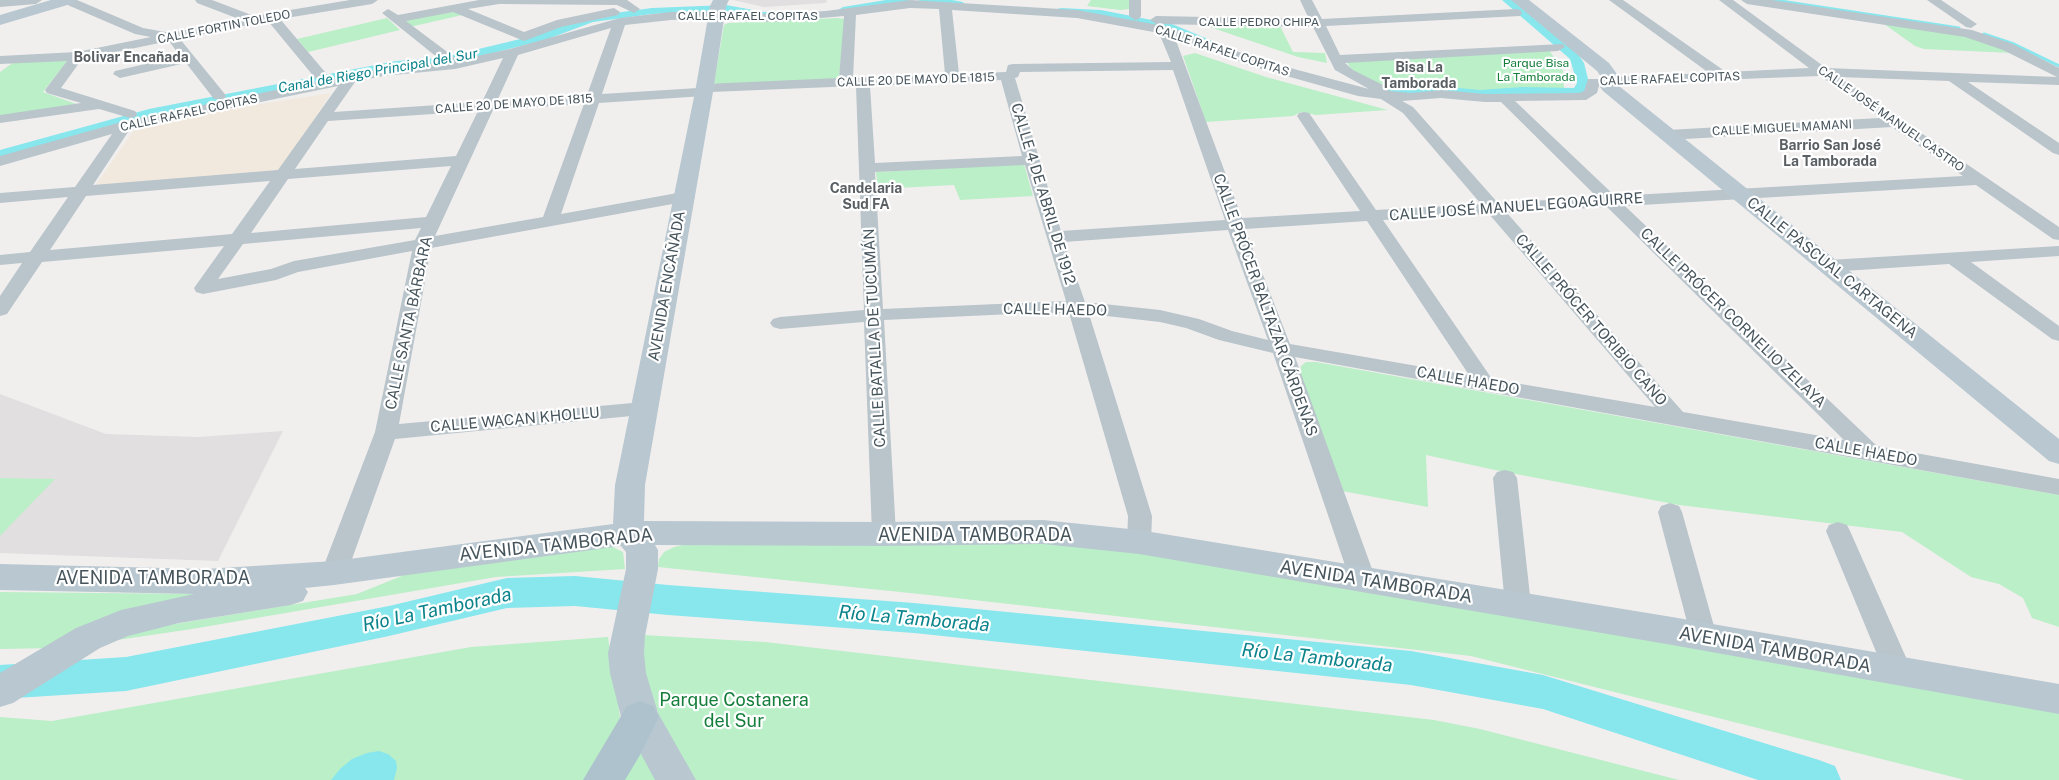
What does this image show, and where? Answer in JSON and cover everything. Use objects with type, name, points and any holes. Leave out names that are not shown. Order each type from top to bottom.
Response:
[{"type":"main road","points":[[0,20],[68,0]]},
{"type":"main road","points":[[1517,6],[1576,46],[1587,64],[1603,81]]},
{"type":"main road","name":"AVENIDA ENCAÑADA","points":[[629,533],[630,485],[683,197],[705,90],[718,7]]},
{"type":"main road","name":"CALLE PASCUAL CARTAGENA","points":[[1603,81],[2059,454]]},
{"type":"main road","name":"AVENIDA TAMBORADA","points":[[0,577],[205,582],[334,573],[629,533],[884,534],[1043,532],[1139,542],[1518,605],[2059,699]]},
{"type":"main road","points":[[629,533],[642,550],[642,569],[628,636],[626,652],[628,673],[640,717],[676,780]]},
{"type":"main road","points":[[0,692],[88,638],[121,624],[146,617],[314,588],[327,583],[334,573]]},
{"type":"main road","points":[[604,780],[627,743],[640,717]]},
{"type":"street","points":[[68,0],[140,31],[172,37],[219,96]]},
{"type":"street","name":"CALLE FORTIN TOLEDO","points":[[0,60],[77,56],[253,20],[373,0]]},
{"type":"street","points":[[373,0],[449,60]]},
{"type":"street","points":[[490,0],[619,1],[630,5],[634,9]]},
{"type":"street","points":[[395,19],[499,0]]},
{"type":"street","points":[[0,151],[219,96],[320,75],[395,60],[449,60],[519,45],[557,24],[585,17],[634,9],[718,7],[764,10],[860,0]]},
{"type":"street","name":"CALLE PEDRO CHIPA","points":[[1003,0],[1165,21],[1319,22],[1517,6]]},
{"type":"street","points":[[1135,0],[1135,16]]},
{"type":"street","points":[[1306,0],[1319,22],[1336,59],[1558,48]]},
{"type":"street","points":[[1500,0],[1517,6]]},
{"type":"street","points":[[1615,0],[1724,77]]},
{"type":"street","name":"CALLE JOSÉ MANUEL CASTRO","points":[[1725,0],[1823,72],[2059,235]]},
{"type":"street","points":[[1747,0],[1967,33],[2008,47],[2059,73]]},
{"type":"street","points":[[1812,0],[1971,24],[2009,35],[2059,58]]},
{"type":"street","points":[[1933,0],[1971,24]]},
{"type":"street","points":[[0,3],[32,1]]},
{"type":"street","points":[[207,1],[253,20]]},
{"type":"street","name":"CALLE RAFAEL COPITAS","points":[[0,161],[127,120],[449,60],[620,22],[671,16],[718,7],[774,18],[850,13],[910,4],[1095,13],[1283,72],[1363,93],[1382,93],[1410,97],[1441,94],[1485,98],[1581,97],[1590,93],[1603,81],[1823,72],[2059,81]]},
{"type":"street","points":[[945,6],[952,78]]},
{"type":"street","points":[[454,8],[519,45]]},
{"type":"street","name":"CALLE BATALLA DE TUCUMÁN","points":[[850,13],[854,82],[867,168],[884,534]]},
{"type":"street","points":[[271,17],[320,75]]},
{"type":"street","points":[[550,221],[620,22]]},
{"type":"street","points":[[1168,37],[1184,46],[1295,84],[1385,108],[1403,107]]},
{"type":"street","name":"CALLE PRÓCER BALTAZAR CÁRDENAS","points":[[1168,37],[1282,350],[1363,580]]},
{"type":"street","name":"CALLE SANTA BÁRBARA","points":[[334,573],[386,432],[423,244],[487,106],[519,45]]},
{"type":"street","points":[[77,56],[52,90],[98,106],[127,120]]},
{"type":"street","points":[[120,74],[189,58]]},
{"type":"street","name":"CALLE PRÓCER TORIBIO CANO","points":[[1336,59],[1340,67],[1348,73],[1408,110],[1676,418]]},
{"type":"street","points":[[1007,76],[1013,74],[1013,68],[1179,66]]},
{"type":"street","name":"CALLE 20 DE MAYO DE 1815","points":[[323,117],[705,90],[1007,76]]},
{"type":"street","name":"CALLE 4 DE ABRIL DE 1912","points":[[1007,76],[1054,237],[1140,516],[1139,542]]},
{"type":"street","points":[[1952,76],[2059,150]]},
{"type":"street","points":[[350,78],[203,288],[276,274],[294,267],[683,197]]},
{"type":"street","name":"CALLE PRÓCER CORNELIO ZELAYA","points":[[1508,102],[1870,452]]},
{"type":"street","points":[[0,119],[98,106]]},
{"type":"street","points":[[1304,116],[1485,384]]},
{"type":"street","points":[[0,310],[127,120]]},
{"type":"street","name":"CALLE MIGUEL MAMANI","points":[[1668,135],[1896,122]]},
{"type":"street","points":[[0,198],[461,160]]},
{"type":"street","points":[[867,168],[1032,160]]},
{"type":"street","name":"CALLE JOSÉ MANUEL EGOAGUIRRE","points":[[1054,237],[1235,224],[1978,180]]},
{"type":"street","points":[[0,260],[432,222]]},
{"type":"street","points":[[1829,266],[2059,251]]},
{"type":"street","points":[[1953,258],[2059,335]]},
{"type":"street","name":"CALLE HAEDO","points":[[780,323],[875,315],[1077,307],[1160,316],[1192,323],[1226,336],[1282,350],[1870,452],[2059,488]]},
{"type":"street","name":"CALLE WACAN KHOLLU","points":[[386,432],[644,409]]},
{"type":"street","points":[[1505,478],[1518,605]]},
{"type":"street","points":[[1670,512],[1704,637]]},
{"type":"street","points":[[1838,531],[1898,671]]},
{"type":"shaded area","points":[[733,0],[827,0],[826,3],[764,7]]},
{"type":"shaded area","points":[[0,394],[106,434],[198,437],[283,431],[218,561],[0,553]]},
{"type":"green space","points":[[1091,0],[1130,0],[1130,9],[1120,10],[1087,6]]},
{"type":"green space","points":[[449,10],[462,15],[410,27],[401,19]]},
{"type":"green space","points":[[387,18],[400,30],[308,52],[297,39]]},
{"type":"green space","points":[[845,19],[839,77],[834,80],[721,85],[714,83],[724,25],[728,23]]},
{"type":"green space","points":[[1201,24],[1279,24],[1293,52],[1325,53],[1327,63],[1298,57]]},
{"type":"green space","points":[[1884,24],[1967,36],[2013,53],[1924,49],[1915,46]]},
{"type":"green space","name":"Parque Bisa La Tamborada","points":[[1549,50],[1563,71],[1564,88],[1477,93],[1439,88],[1405,92],[1390,90],[1352,70],[1346,61]]},
{"type":"green space","points":[[1195,53],[1266,77],[1388,110],[1316,115],[1301,112],[1293,116],[1206,122],[1183,56]]},
{"type":"green space","points":[[69,59],[43,92],[79,105],[0,116],[0,72],[14,62]]},
{"type":"green space","points":[[1024,164],[1033,196],[960,200],[954,185],[878,189],[876,172]]},
{"type":"green space","points":[[1306,362],[1316,362],[2059,495],[2059,627],[2032,618],[2023,598],[1999,584],[1971,577],[1902,532],[1679,505],[1426,455],[1428,507],[1342,491],[1299,374],[1301,366]]},
{"type":"green space","points":[[0,478],[55,479],[0,536]]},
{"type":"green space","points":[[691,543],[1089,544],[2059,709],[2059,780],[1965,780],[1471,656],[929,595],[658,567],[659,559],[664,552],[674,547]]},
{"type":"green space","points":[[611,546],[623,552],[625,569],[496,577],[192,629],[97,643],[114,634],[357,594],[419,569]]},
{"type":"green space","points":[[0,592],[204,594],[56,648],[0,649]]},
{"type":"green space","name":"Parque Costanera del Sur","points":[[644,635],[765,642],[1434,720],[1480,729],[1679,780],[696,780],[671,746],[644,677]]},
{"type":"green space","name":"Parque Costanera del Sur","points":[[608,637],[620,717],[610,746],[590,780],[0,780],[0,717],[52,721],[471,647]]},
{"type":"green space","name":"Parque Costanera del Sur","points":[[640,746],[659,780],[619,780]]},
{"type":"sand","points":[[331,93],[282,170],[95,186],[134,130],[242,107]]},
{"type":"water","points":[[379,751],[388,754],[396,761],[397,768],[394,780],[331,780],[352,759]]},
{"type":"waterway","name":"Canal de Riego Principal del Sur","points":[[843,10],[906,0]]},
{"type":"waterway","name":"Canal de Riego Principal del Sur","points":[[923,0],[959,4]]},
{"type":"waterway","name":"Canal de Riego Principal del Sur","points":[[1384,91],[1407,93],[1438,90],[1480,94],[1522,91],[1579,92],[1583,83],[1578,63],[1574,57],[1507,0]]},
{"type":"waterway","points":[[1774,0],[1959,28]]},
{"type":"waterway","name":"Canal de Riego Principal del Sur","points":[[0,154],[149,113],[396,65],[441,62],[541,38],[574,24],[592,19],[652,11],[726,8],[764,15],[781,15]]},
{"type":"waterway","name":"Canal de Riego Principal del Sur","points":[[1061,11],[1101,13],[1172,27],[1211,44]]},
{"type":"waterway","points":[[1984,34],[2014,44],[2059,66]]},
{"type":"waterway","name":"Río La Tamborada","points":[[0,682],[126,674],[389,621],[507,593],[575,591],[668,600],[914,618],[1411,668],[1543,692],[1819,780]]},
{"type":"district","name":"Bolivar Encañada","points":[[131,58]]},
{"type":"district","name":"Bisa La Tamborada","points":[[1419,76]]},
{"type":"district","name":"Barrio San José La Tamborada","points":[[1830,154]]},
{"type":"district","name":"Candelaria Sud FA","points":[[866,197]]}]
